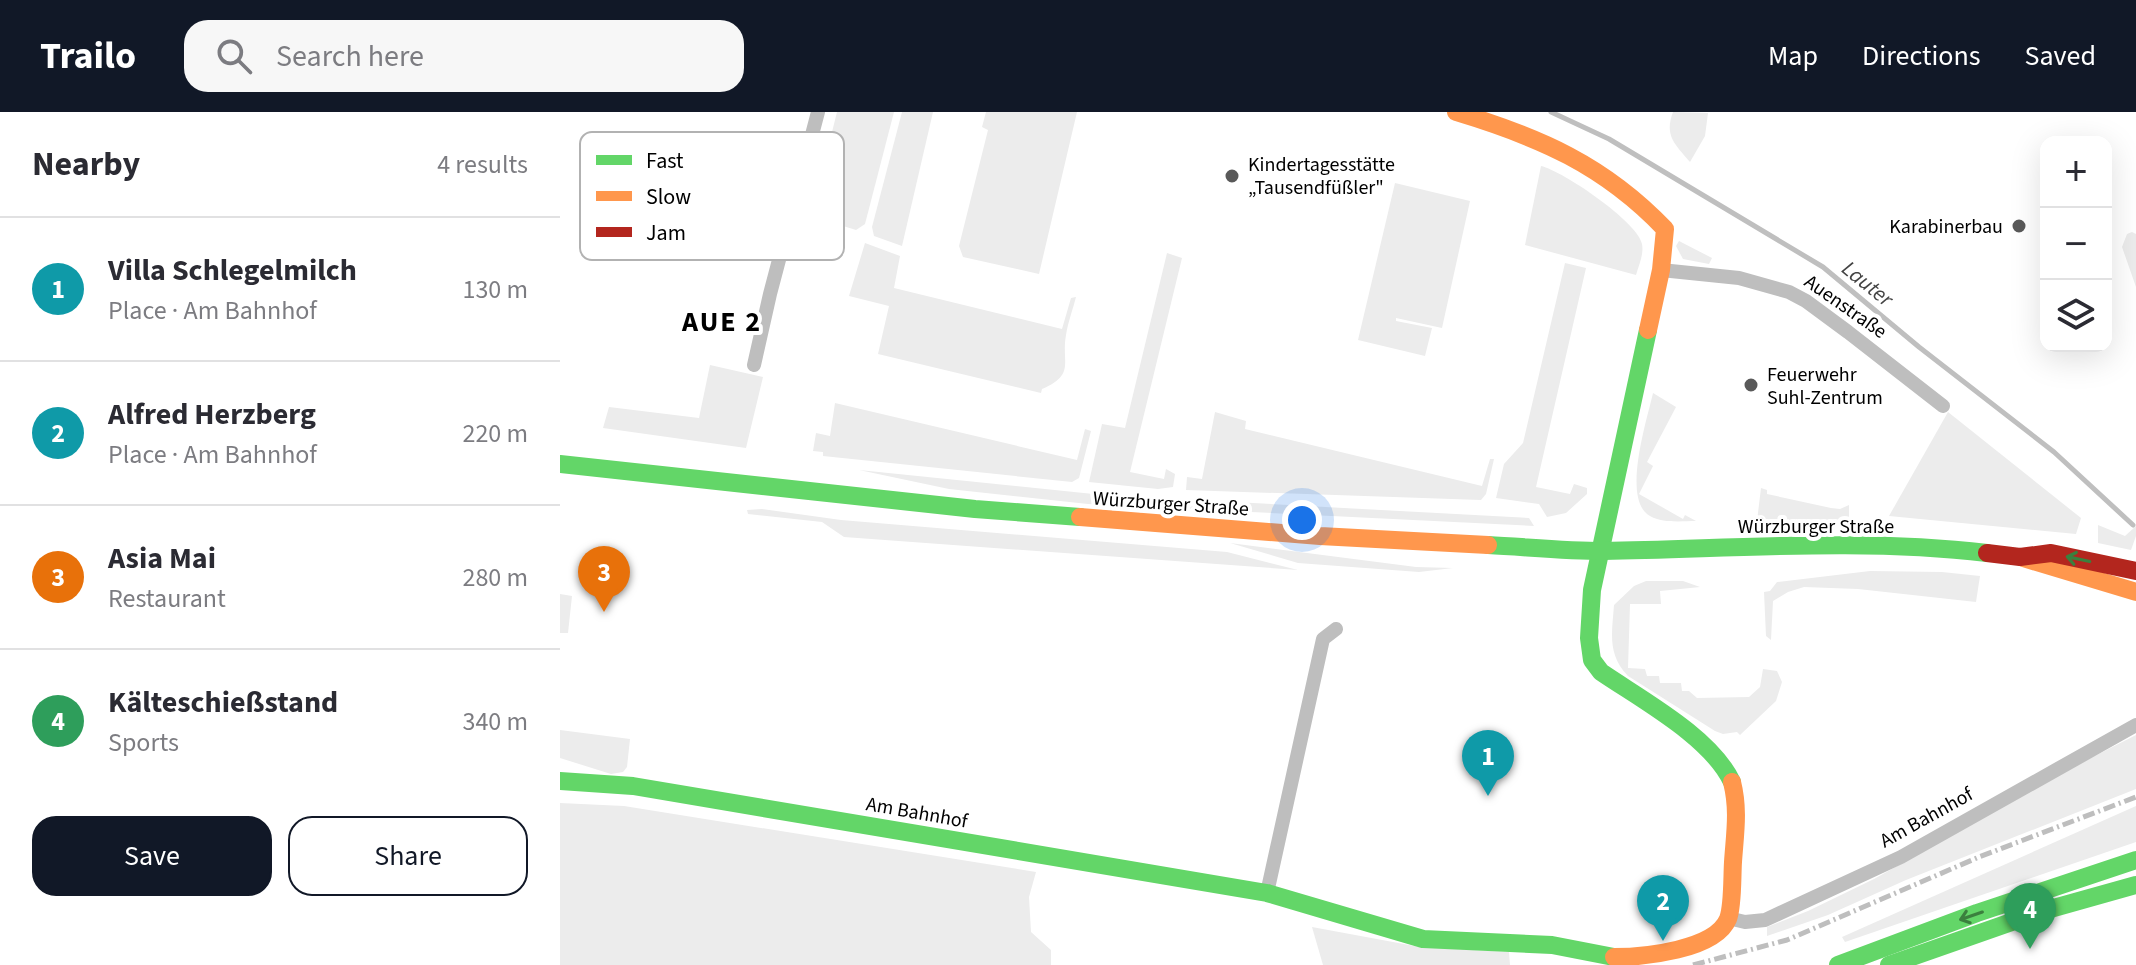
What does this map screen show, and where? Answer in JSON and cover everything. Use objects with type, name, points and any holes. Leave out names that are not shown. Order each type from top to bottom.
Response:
[{"type":"main road","points":[[1456,112],[1544,141],[1619,183],[1665,229],[1661,270],[1599,551],[1589,638],[1592,660],[1596,666],[1702,742],[1723,764],[1732,780],[1738,805],[1728,918]]},
{"type":"main road","name":"Würzburger Straße","points":[[560,464],[975,509],[1320,536],[1599,551],[1865,546],[1946,548],[2020,557],[2051,553],[2136,571]]},
{"type":"main road","name":"Würzburger Straße","points":[[2020,557],[2050,570],[2136,592]]},
{"type":"main road","name":"Am Bahnhof","points":[[560,781],[633,786],[1267,893],[1423,939],[1552,945],[1614,957],[1632,957],[1702,943],[1716,935],[1728,918]]},
{"type":"main road","points":[[1838,965],[1963,918],[2136,860]]},
{"type":"main road","points":[[1889,965],[2043,911],[2136,885]]},
{"type":"street","points":[[813,132],[818,112]]},
{"type":"street","points":[[754,365],[779,260]]},
{"type":"street","name":"Auenstraße","points":[[1661,270],[1739,278],[1789,292],[1806,301],[1943,406]]},
{"type":"street","points":[[1267,893],[1323,639],[1336,629]]},
{"type":"street","name":"Am Bahnhof","points":[[1728,918],[1745,922],[1765,920],[1901,857],[2136,725]]},
{"type":"shaded area","points":[[837,112],[894,112],[865,224],[856,230],[844,226],[844,132],[832,132]]},
{"type":"shaded area","points":[[902,112],[933,112],[902,246],[874,236],[872,227]]},
{"type":"shaded area","points":[[986,112],[1077,112],[1039,274],[963,257],[959,246],[988,130],[982,127]]},
{"type":"shaded area","points":[[1673,112],[1708,113],[1705,136],[1690,162],[1670,134]]},
{"type":"shaded area","points":[[1541,166],[1582,187],[1628,223],[1642,244],[1636,275],[1525,245]]},
{"type":"shaded area","points":[[1395,183],[1470,201],[1442,328],[1396,318],[1396,321],[1432,328],[1425,356],[1358,340]]},
{"type":"shaded area","points":[[2127,234],[2136,234],[2136,287],[2122,247]]},
{"type":"shaded area","points":[[1679,241],[1712,258],[1709,264],[1683,259],[1676,246]]},
{"type":"shaded area","points":[[865,243],[900,256],[894,288],[1062,329],[1071,298],[1076,297],[1066,335],[1063,373],[1041,393],[878,354],[889,306],[849,296]]},
{"type":"shaded area","points":[[1167,253],[1182,258],[1130,472],[1164,479],[1166,469],[1175,474],[1173,487],[1158,489],[1089,482],[1102,424],[1125,428]]},
{"type":"shaded area","points":[[1565,263],[1586,268],[1536,487],[1570,494],[1574,484],[1587,488],[1587,494],[1566,513],[1547,517],[1539,504],[1496,498],[1504,464],[1523,443]]},
{"type":"shaded area","points":[[710,365],[763,377],[746,448],[603,428],[609,407],[699,418]]},
{"type":"shaded area","points":[[1653,393],[1676,407],[1647,462],[1653,466],[1639,494],[1683,519],[1685,515],[1696,521],[1658,519],[1647,514],[1640,504],[1637,490],[1639,456]]},
{"type":"shaded area","points":[[835,403],[1077,460],[1085,429],[1091,431],[1079,478],[1072,482],[823,456],[823,452],[813,451],[816,433],[830,436]]},
{"type":"shaded area","points":[[1215,412],[1246,421],[1245,429],[1482,486],[1490,459],[1494,459],[1486,494],[1481,500],[1186,490],[1187,477],[1202,479]]},
{"type":"shaded area","points":[[1948,412],[2081,518],[2076,534],[1889,516]]},
{"type":"shaded area","points":[[859,470],[1103,495],[1529,518],[1534,526],[1088,504],[949,489]]},
{"type":"shaded area","points":[[1761,488],[1767,490],[1767,494],[1831,508],[1840,509],[1849,505],[1849,521],[1757,521]]},
{"type":"shaded area","points":[[762,509],[841,520],[1227,552],[1298,570],[844,537],[822,522],[748,514],[747,510]]},
{"type":"shaded area","points":[[2098,525],[2125,536],[2136,526],[2131,550],[2098,543]]},
{"type":"shaded area","points":[[1230,543],[1416,567],[1453,568],[1419,572],[1298,563]]},
{"type":"shaded area","points":[[1870,571],[1980,576],[1976,602],[1858,589],[1804,587],[1773,601],[1771,640],[1766,636],[1764,592],[1770,591],[1777,582]]},
{"type":"shaded area","points":[[1646,581],[1683,581],[1700,587],[1660,591],[1661,604],[1630,604],[1628,668],[1645,669],[1647,676],[1659,676],[1660,683],[1681,683],[1682,691],[1689,691],[1697,698],[1749,697],[1760,687],[1763,669],[1777,671],[1782,682],[1776,701],[1740,735],[1737,732],[1723,734],[1715,731],[1628,676],[1621,668],[1612,643],[1614,605],[1634,586]]},
{"type":"shaded area","points":[[560,594],[572,596],[568,633],[560,633]]},
{"type":"shaded area","points":[[560,730],[630,739],[627,767],[623,772],[611,774],[560,758]]},
{"type":"shaded area","points":[[2136,735],[2136,789],[1906,880],[1828,915],[1767,936],[1767,927],[1874,879]]},
{"type":"shaded area","points":[[560,803],[624,806],[1036,872],[1029,897],[1031,932],[1051,950],[1051,965],[560,965]]},
{"type":"shaded area","points":[[2136,806],[2136,842],[1845,942],[1842,937]]},
{"type":"shaded area","points":[[1312,927],[1420,947],[1509,952],[1510,965],[1323,965]]},
{"type":"waterway","name":"Lauter","points":[[1551,112],[1609,139],[1823,267],[1919,347],[2054,452],[2133,525]]},
{"type":"railway","points":[[1693,965],[1787,940],[1979,857],[2136,797]]},
{"type":"traffic: fast","points":[[1648,330],[1592,590],[1589,638],[1592,660],[1601,672],[1692,735],[1722,766],[1732,782]]},
{"type":"traffic: fast","points":[[560,464],[975,509],[1080,517]]},
{"type":"traffic: fast","points":[[1488,545],[1604,551],[1844,545],[1987,553]]},
{"type":"traffic: fast","points":[[560,781],[633,786],[1267,893],[1423,939],[1552,945],[1614,957]]},
{"type":"traffic: fast","points":[[1838,965],[1977,913],[2136,860]]},
{"type":"traffic: fast","points":[[1889,965],[2043,911],[2136,885]]},
{"type":"traffic: slow","points":[[1456,112],[1515,132],[1569,156],[1618,187],[1665,229],[1661,270],[1648,330]]},
{"type":"traffic: slow","points":[[1080,517],[1320,536],[1488,545]]},
{"type":"traffic: slow","points":[[2023,558],[2136,592]]},
{"type":"traffic: slow","points":[[1614,957],[1677,950],[1694,945],[1721,930],[1728,919],[1732,899],[1736,822],[1732,782]]},
{"type":"traffic: jam","points":[[1987,553],[2020,557],[2051,553],[2136,571]]},
{"type":"place","name":"Kindertagesstätte „Tausendfüßler\"","points":[[1232,176]]},
{"type":"place","name":"Karabinerbau","points":[[2019,226]]},
{"type":"place","name":"Feuerwehr Suhl-Zentrum","points":[[1751,385]]},
{"type":"place","name":"Asia Mai","points":[[604,612]]},
{"type":"place","name":"Villa Schlegelmilch","points":[[1488,796]]},
{"type":"place","name":"Alfred Herzberg","points":[[1663,941]]},
{"type":"place","name":"Kälteschießstand","points":[[2030,949]]},
{"type":"district","name":"AUE 2","points":[[722,321]]}]
